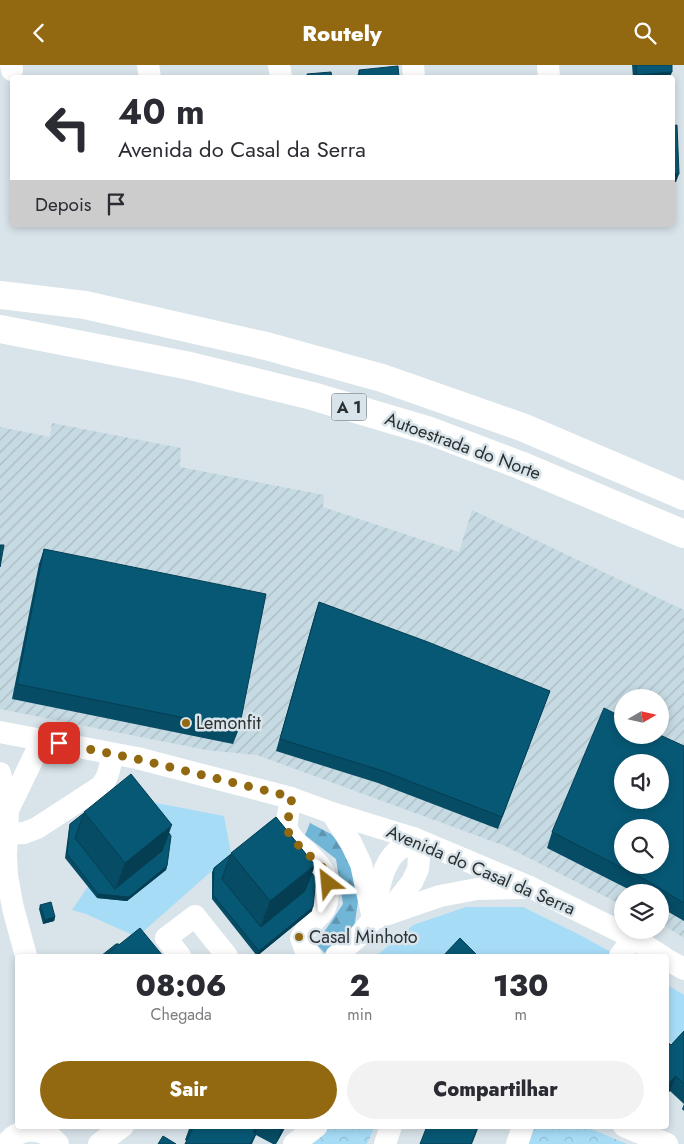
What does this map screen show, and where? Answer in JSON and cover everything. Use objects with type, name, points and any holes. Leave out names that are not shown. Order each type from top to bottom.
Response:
[{"type":"highway","name":"Autoestrada do Norte","points":[[0,295],[85,305],[266,346],[382,378],[522,427],[684,496]]},
{"type":"highway","name":"Autoestrada do Norte","points":[[0,329],[190,366],[312,396],[412,425],[520,465],[684,534]]},
{"type":"street","name":"Avenida do Casal da Serra","points":[[0,732],[112,754],[292,797],[332,813],[413,838],[532,888],[614,929]]},
{"type":"street","points":[[8,810],[42,740]]},
{"type":"street","points":[[6,833],[24,833],[37,828],[100,787],[108,776],[112,754]]},
{"type":"street","points":[[0,773],[8,810],[3,876],[25,954]]},
{"type":"street","points":[[292,797],[287,826],[289,834],[323,868],[328,883],[326,907],[304,931],[301,938],[305,949],[309,954]]},
{"type":"street","points":[[332,813],[351,843],[361,864],[373,919]]},
{"type":"street","points":[[345,953],[373,919],[397,901],[412,882],[418,869],[419,857],[413,838],[394,854],[386,867],[381,880],[373,919]]},
{"type":"street","points":[[373,919],[440,896],[477,889],[532,888]]},
{"type":"street","points":[[178,954],[166,938],[195,916],[226,954]]},
{"type":"street","points":[[621,954],[632,939]]},
{"type":"street","name":"Avenida do Casal da Serra","points":[[634,939],[657,954]]},
{"type":"street","points":[[6,1144],[17,1134],[27,1129],[48,1135],[58,1144]]},
{"type":"street","points":[[99,1144],[119,1129]]},
{"type":"street","points":[[294,1144],[312,1129]]},
{"type":"street","points":[[385,1144],[390,1129]]},
{"type":"street","points":[[517,1144],[522,1129]]},
{"type":"street","points":[[631,1129],[667,1144]]},
{"type":"shaded area","points":[[52,423],[181,448],[180,467],[324,495],[323,507],[459,552],[472,510],[684,610],[684,938],[669,929],[669,884],[614,884],[614,901],[505,846],[257,755],[206,750],[0,709],[0,427],[50,437]]},
{"type":"green space","points":[[146,801],[224,816],[231,853],[137,937],[86,914],[72,910]]},
{"type":"green space","points":[[310,823],[331,834],[348,852],[359,894],[354,929],[330,954],[326,954],[316,944],[343,904],[336,859],[305,835]]},
{"type":"green space","points":[[466,907],[523,907],[614,954],[378,954],[413,925]]},
{"type":"green space","points":[[669,986],[684,995],[684,1048],[669,1041]]},
{"type":"green space","points":[[321,1129],[374,1129],[367,1144],[303,1144]]},
{"type":"green space","points":[[534,1129],[591,1129],[627,1144],[527,1144],[523,1138]]},
{"type":"building","points":[[636,65],[672,65],[672,72],[637,75]]},
{"type":"building","points":[[398,66],[399,75],[360,75],[359,70]]},
{"type":"building","points":[[331,72],[332,75],[307,75]]},
{"type":"building","points":[[675,125],[677,125],[679,174],[675,174]]},
{"type":"building","points":[[0,545],[4,545],[0,567]]},
{"type":"building","points":[[44,549],[266,594],[239,729],[17,684]]},
{"type":"building","points":[[319,602],[428,642],[550,691],[502,817],[383,771],[280,739]]},
{"type":"building","points":[[604,708],[614,713],[614,744],[669,744],[669,739],[684,746],[684,903],[669,894],[669,884],[653,884],[634,874],[669,874],[669,819],[614,819],[614,864],[552,832]]},
{"type":"building","points":[[131,774],[172,825],[125,863],[84,812]]},
{"type":"building","points":[[84,813],[75,838],[115,889],[162,851],[169,833],[171,836],[167,866],[129,897],[98,894],[67,854],[70,824]]},
{"type":"building","points":[[276,817],[315,865],[270,901],[231,853]]},
{"type":"building","points":[[231,854],[222,879],[261,927],[305,891],[312,873],[316,878],[313,907],[259,951],[213,895],[214,868]]},
{"type":"building","points":[[51,902],[55,917],[45,920],[40,905]]},
{"type":"building","points":[[140,928],[161,954],[108,954]]},
{"type":"building","points":[[460,938],[476,954],[445,954]]},
{"type":"building","points":[[116,944],[119,944],[107,954],[104,954]]},
{"type":"building","points":[[684,1031],[684,1084],[676,1076],[669,1081],[669,1043],[671,1045]]},
{"type":"building","points":[[192,1129],[254,1129],[253,1132],[256,1134],[250,1144],[185,1144]]},
{"type":"building","points":[[426,1129],[477,1129],[471,1144],[420,1144]]},
{"type":"building","points":[[163,1136],[176,1144],[158,1144]]},
{"type":"place","name":"Lemonfit","points":[[186,723]]},
{"type":"place","name":"Casal Minhoto","points":[[299,937]]},
{"type":"route","points":[[59,743],[137,759],[292,797],[287,826],[289,834],[323,868],[328,883]]}]
